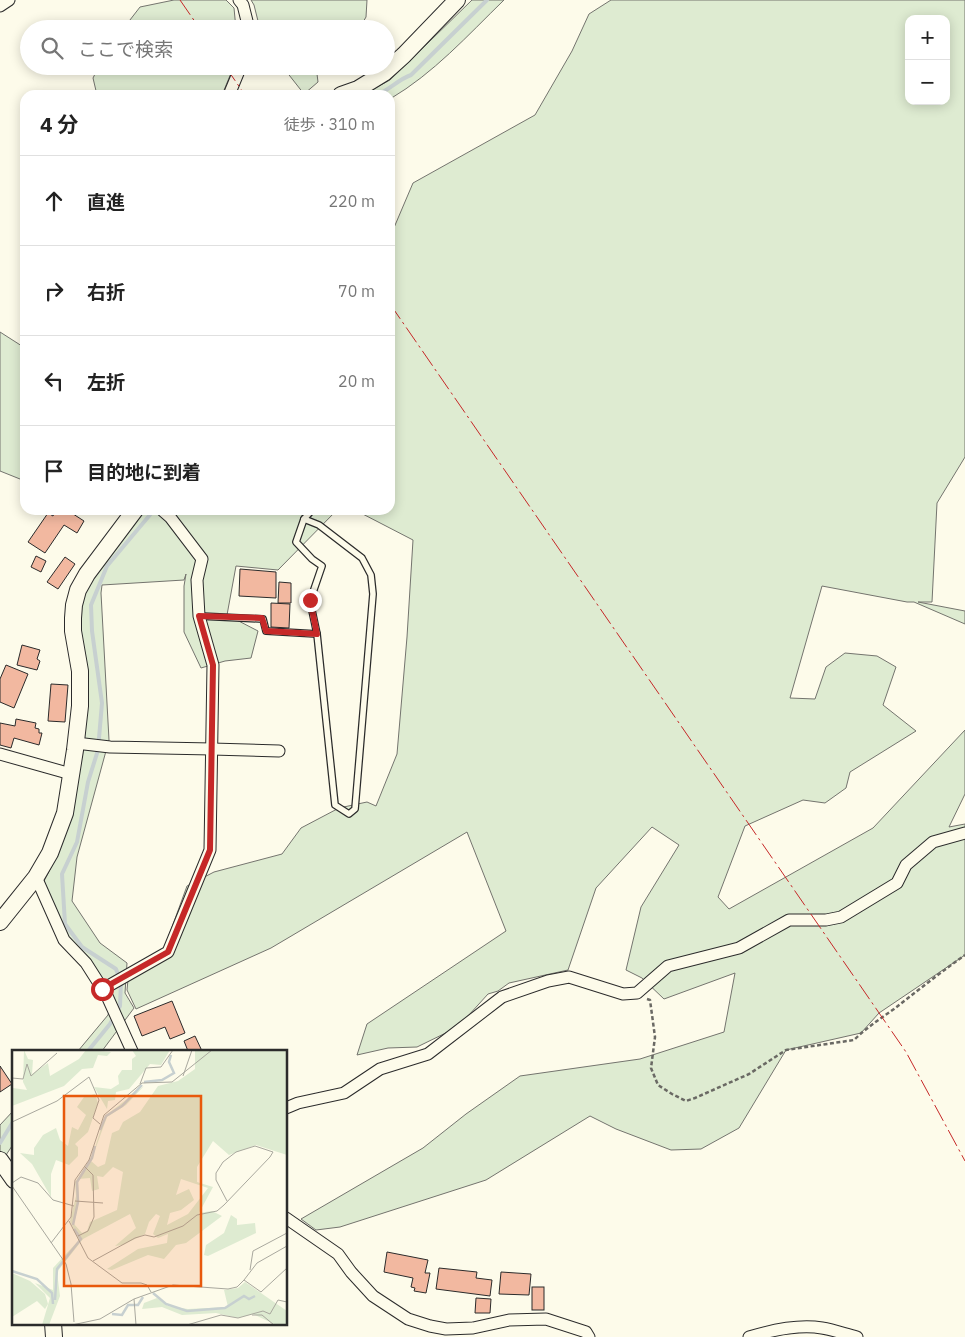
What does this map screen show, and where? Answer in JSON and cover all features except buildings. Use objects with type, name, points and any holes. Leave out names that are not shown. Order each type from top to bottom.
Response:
[{"type":"street","points":[[0,6],[9,0]]},
{"type":"street","points":[[239,0],[243,5],[247,20]]},
{"type":"street","points":[[395,63],[457,0]]},
{"type":"street","points":[[231,90],[237,75]]},
{"type":"street","points":[[355,90],[381,75]]},
{"type":"street","points":[[0,922],[36,877],[50,853],[58,833],[64,813],[71,774],[80,706],[80,671],[73,631],[74,605],[78,590],[87,574],[131,515]]},
{"type":"street","points":[[102,989],[168,952],[210,850],[213,665],[199,616],[197,580],[202,559],[168,515]]},
{"type":"street","points":[[76,743],[110,748],[279,751]]},
{"type":"street","points":[[0,754],[71,774]]},
{"type":"street","points":[[288,1107],[298,1103],[344,1093],[380,1069],[428,1054],[502,997],[548,981],[569,977],[623,994],[637,993],[668,966],[738,948],[789,920],[826,920],[841,916],[897,883],[906,865],[933,842],[965,833]]},
{"type":"street","points":[[36,877],[64,940],[86,963],[107,996],[132,1050]]},
{"type":"street","points":[[0,1160],[12,1177]]},
{"type":"street","points":[[288,1219],[338,1254],[373,1296],[408,1319],[446,1329],[473,1328],[509,1320],[546,1319],[586,1332],[589,1337]]},
{"type":"street","points":[[53,1324],[54,1337]]},
{"type":"street","points":[[749,1337],[795,1327],[822,1328],[856,1337]]},
{"type":"lane","points":[[304,519],[319,525],[362,558],[371,575],[373,594],[354,809],[349,814],[335,805],[317,634],[310,600],[322,566],[312,559],[296,542],[304,519],[308,515]]},
{"type":"lane","points":[[199,616],[262,618],[266,631],[317,634]]},
{"type":"path","points":[[637,993],[650,1000],[655,1037],[651,1068],[658,1085],[686,1100],[695,1098],[749,1074],[786,1050],[854,1040],[934,976],[965,955]]},
{"type":"green space","points":[[174,0],[226,0],[234,8],[235,20],[130,20],[140,7]]},
{"type":"green space","points":[[251,0],[367,0],[364,20],[258,20]]},
{"type":"green space","points":[[472,0],[504,0],[436,66],[406,89],[395,96],[395,90],[371,90],[390,80]]},
{"type":"green space","points":[[611,0],[965,0],[965,457],[937,503],[932,602],[918,602],[965,611],[965,624],[914,602],[822,586],[790,698],[815,699],[826,667],[845,653],[877,656],[896,667],[883,705],[916,731],[850,772],[846,788],[825,803],[803,800],[745,826],[718,897],[729,909],[873,828],[965,730],[965,794],[949,827],[965,824],[965,955],[879,1013],[861,1033],[786,1050],[739,1128],[701,1149],[671,1150],[616,1129],[590,1116],[486,1180],[340,1227],[316,1230],[301,1219],[423,1148],[466,1114],[520,1076],[640,1059],[724,1032],[735,973],[664,999],[642,978],[626,970],[641,907],[679,845],[652,827],[596,888],[568,970],[509,983],[498,991],[488,994],[458,1027],[417,1047],[388,1048],[357,1055],[367,1024],[506,931],[467,832],[271,948],[136,1009],[127,990],[129,969],[164,949],[187,886],[214,872],[282,854],[301,828],[339,808],[367,802],[376,806],[397,754],[413,540],[365,515],[395,515],[395,225],[413,183],[535,115],[572,51],[589,14]]},
{"type":"green space","points":[[94,75],[230,75],[224,90],[96,90],[93,78]]},
{"type":"green space","points":[[289,75],[317,75],[318,82],[309,90],[301,90]]},
{"type":"green space","points":[[0,332],[20,345],[20,479],[0,471]]},
{"type":"green space","points":[[138,515],[174,515],[185,538],[174,515],[332,515],[278,570],[236,566],[227,615],[258,631],[251,658],[225,661],[201,668],[184,632],[184,586],[186,574],[184,580],[102,585],[109,740],[77,857],[72,901],[100,943],[127,963],[125,993],[134,1008],[103,1050],[79,1050],[108,1015],[112,998],[65,936],[44,881],[55,860],[70,815],[81,591]]},
{"type":"green space","points":[[12,1112],[12,1146],[0,1164],[0,1125]]},
{"type":"waterway","points":[[386,90],[411,75],[487,0]]},
{"type":"waterway","points":[[89,1050],[110,1024],[120,1006],[121,982],[116,969],[82,947],[65,924],[62,874],[77,842],[88,782],[98,750],[102,703],[92,631],[91,605],[107,566],[150,515]]},
{"type":"waterway","points":[[0,1143],[12,1123]]},
{"type":"power","points":[[180,0],[194,20]]},
{"type":"power","points":[[231,75],[242,90]]},
{"type":"power","points":[[395,311],[906,1052],[965,1161]]},
{"type":"route","points":[[102,989],[168,952],[210,850],[213,665],[199,616],[262,618],[266,631],[317,634],[310,600]]}]
